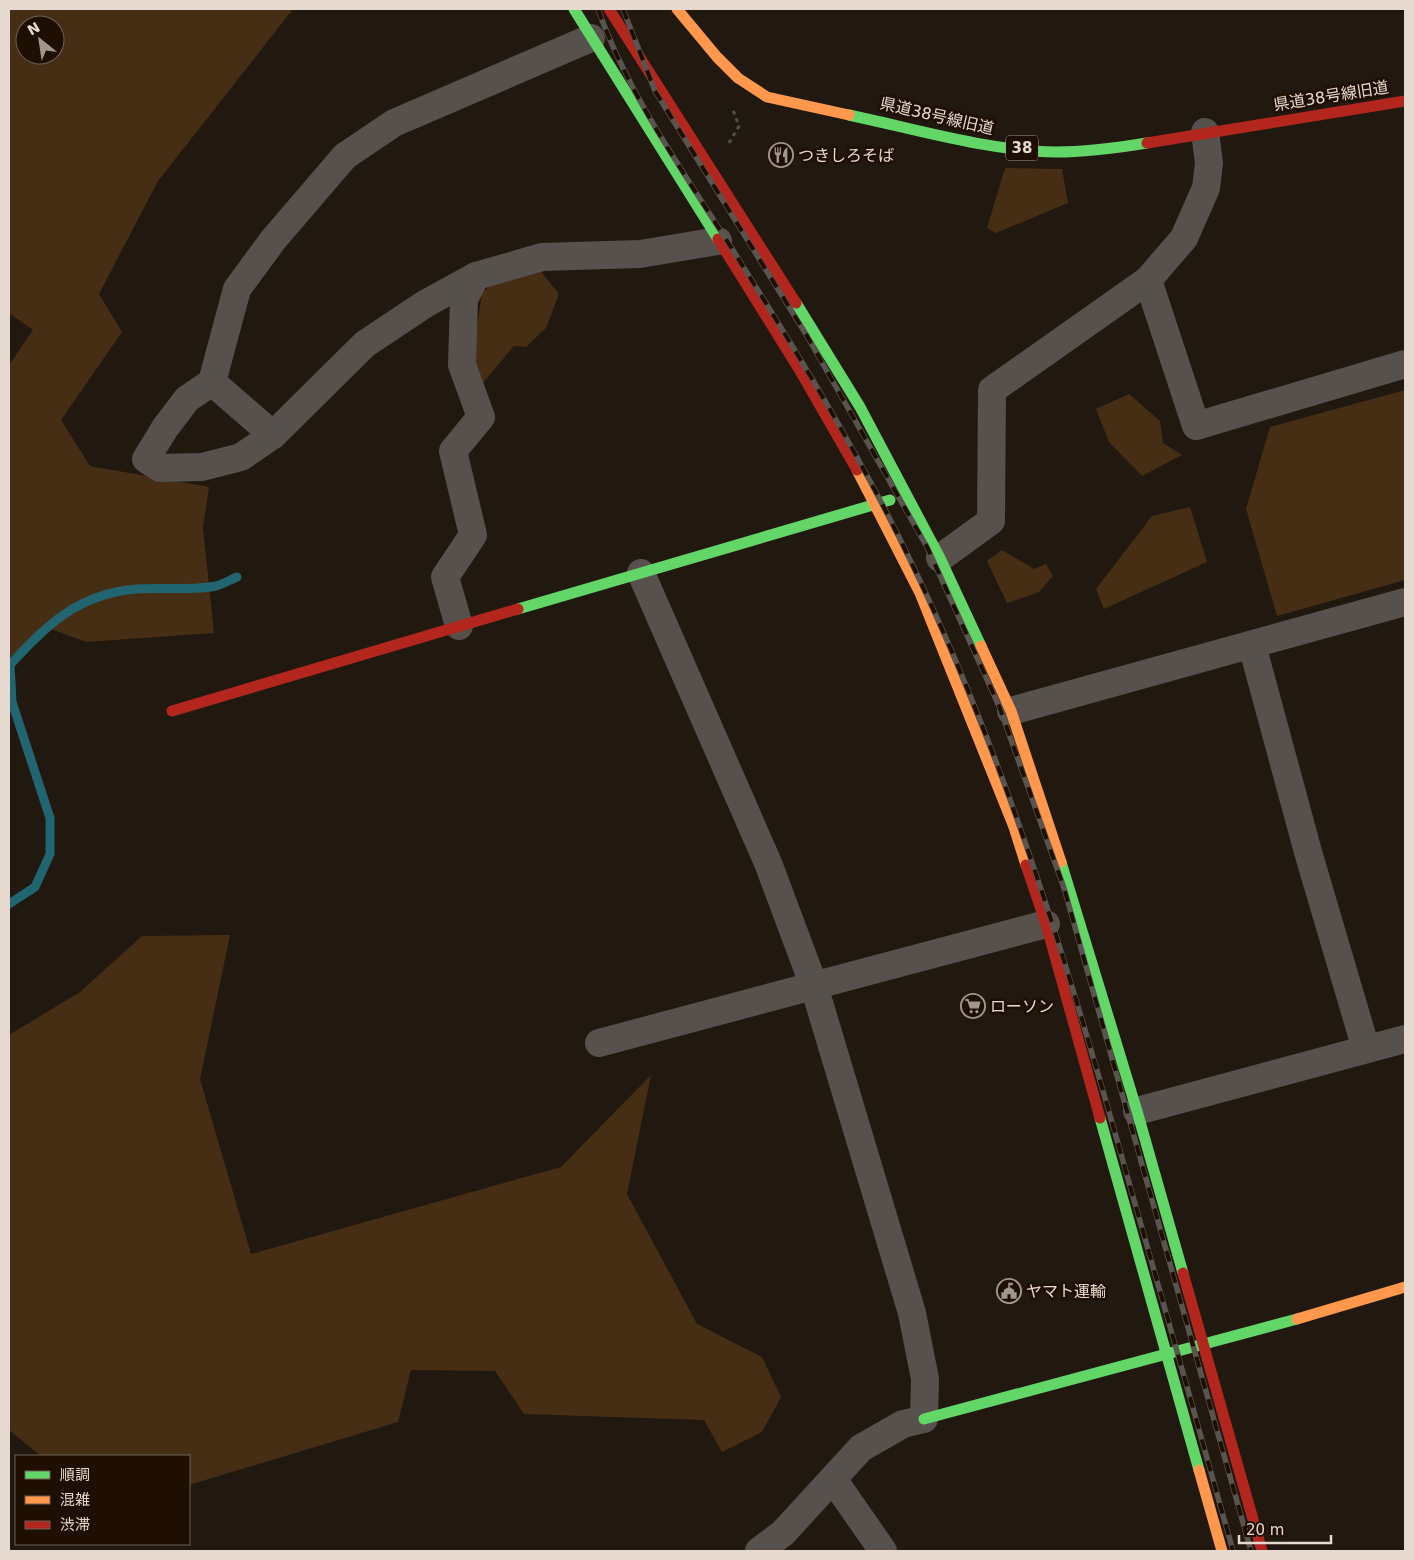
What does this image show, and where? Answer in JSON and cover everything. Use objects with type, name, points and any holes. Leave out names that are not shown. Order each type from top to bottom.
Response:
[{"type":"street","points":[[574,9],[821,407],[920,593],[1014,826],[1046,924],[1222,1551]]},
{"type":"street","points":[[609,9],[751,231],[860,407],[940,558],[1010,711],[1078,915],[1137,1111],[1262,1551]]},
{"type":"street","name":"県道38号線旧道","points":[[677,9],[717,57],[738,78],[767,97],[991,145],[1054,152],[1095,151],[1405,101]]},
{"type":"street","points":[[591,38],[394,122],[346,156],[272,240],[237,289],[212,382],[187,399],[165,428],[146,459],[160,468],[202,467],[241,457],[273,435],[365,344],[425,304],[476,276],[542,257],[640,254],[718,241]]},
{"type":"street","points":[[940,558],[991,521],[992,390],[1148,280],[1184,238],[1206,188],[1209,164],[1205,132]]},
{"type":"street","points":[[459,626],[445,577],[473,535],[453,451],[481,417],[462,365],[464,299],[476,276]]},
{"type":"street","points":[[1148,280],[1196,426],[1405,364]]},
{"type":"street","points":[[212,382],[273,435]]},
{"type":"street","points":[[172,711],[906,495]]},
{"type":"street","points":[[641,573],[768,863],[814,986],[912,1313],[925,1379],[924,1419]]},
{"type":"street","points":[[1010,711],[1405,602]]},
{"type":"street","points":[[1252,645],[1308,852],[1366,1049]]},
{"type":"street","points":[[599,1043],[1046,924]]},
{"type":"street","points":[[1137,1111],[1405,1039]]},
{"type":"street","points":[[759,1551],[783,1534],[861,1448],[903,1424],[1168,1354],[1405,1287]]},
{"type":"street","points":[[833,1479],[883,1551]]},
{"type":"shaded area","points":[[9,9],[293,9],[158,181],[99,294],[122,332],[61,420],[90,466],[209,487],[203,528],[214,633],[86,642],[51,629],[9,658],[9,365],[33,330],[9,313]]},
{"type":"shaded area","points":[[1005,168],[1062,169],[1068,203],[996,233],[987,228]]},
{"type":"shaded area","points":[[539,269],[559,294],[546,328],[526,347],[514,346],[482,384],[471,366],[482,293],[497,279]]},
{"type":"shaded area","points":[[1405,390],[1405,580],[1277,616],[1246,509],[1270,427]]},
{"type":"shaded area","points":[[1129,394],[1160,421],[1163,443],[1182,455],[1142,476],[1109,442],[1096,409]]},
{"type":"shaded area","points":[[1190,507],[1207,562],[1104,609],[1096,589],[1152,516]]},
{"type":"shaded area","points":[[1002,550],[1034,569],[1046,564],[1053,576],[1039,592],[1007,603],[987,561]]},
{"type":"shaded area","points":[[230,935],[200,1079],[251,1254],[561,1167],[651,1075],[627,1194],[697,1324],[762,1357],[781,1397],[762,1432],[722,1452],[704,1420],[524,1414],[495,1371],[411,1370],[398,1422],[190,1485],[190,1455],[40,1455],[9,1430],[9,1035],[80,992],[142,936]]},
{"type":"waterway","points":[[9,666],[50,625],[80,605],[97,597],[136,589],[207,587],[219,585],[237,577]]},
{"type":"waterway","points":[[9,904],[35,887],[50,854],[50,818],[12,702],[10,664]]},
{"type":"railway","points":[[598,9],[624,71],[640,101],[674,159],[754,283],[802,362],[871,483],[913,566],[979,717],[1035,871],[1085,1028],[1233,1551]]},
{"type":"railway","points":[[623,9],[655,91],[807,336],[927,547],[999,706],[1064,888],[1251,1551]]},
{"type":"traffic: fast","points":[[574,9],[718,239]]},
{"type":"traffic: fast","points":[[849,115],[978,144],[1030,151],[1079,151],[1147,143]]},
{"type":"traffic: fast","points":[[796,303],[860,407],[940,558],[981,646]]},
{"type":"traffic: fast","points":[[518,609],[890,500]]},
{"type":"traffic: fast","points":[[1061,862],[1137,1111],[1183,1273]]},
{"type":"traffic: fast","points":[[1100,1118],[1199,1470]]},
{"type":"traffic: fast","points":[[924,1419],[1297,1319]]},
{"type":"traffic: slow","points":[[677,9],[717,57],[738,78],[767,97],[849,115]]},
{"type":"traffic: slow","points":[[857,470],[920,593],[1014,827],[1026,865]]},
{"type":"traffic: slow","points":[[981,646],[1011,711],[1061,862]]},
{"type":"traffic: slow","points":[[1297,1319],[1405,1287]]},
{"type":"traffic: slow","points":[[1199,1470],[1222,1551]]},
{"type":"traffic: jam","points":[[609,9],[796,303]]},
{"type":"traffic: jam","points":[[1147,143],[1405,101]]},
{"type":"traffic: jam","points":[[718,239],[799,369],[857,470]]},
{"type":"traffic: jam","points":[[172,711],[518,609]]},
{"type":"traffic: jam","points":[[1026,865],[1046,924],[1100,1118]]},
{"type":"traffic: jam","points":[[1183,1273],[1262,1551]]},
{"type":"place","name":"つきしろそば","points":[[781,155]]},
{"type":"place","name":"ローソン","points":[[973,1006]]},
{"type":"place","name":"ヤマト運輸","points":[[1009,1291]]}]
